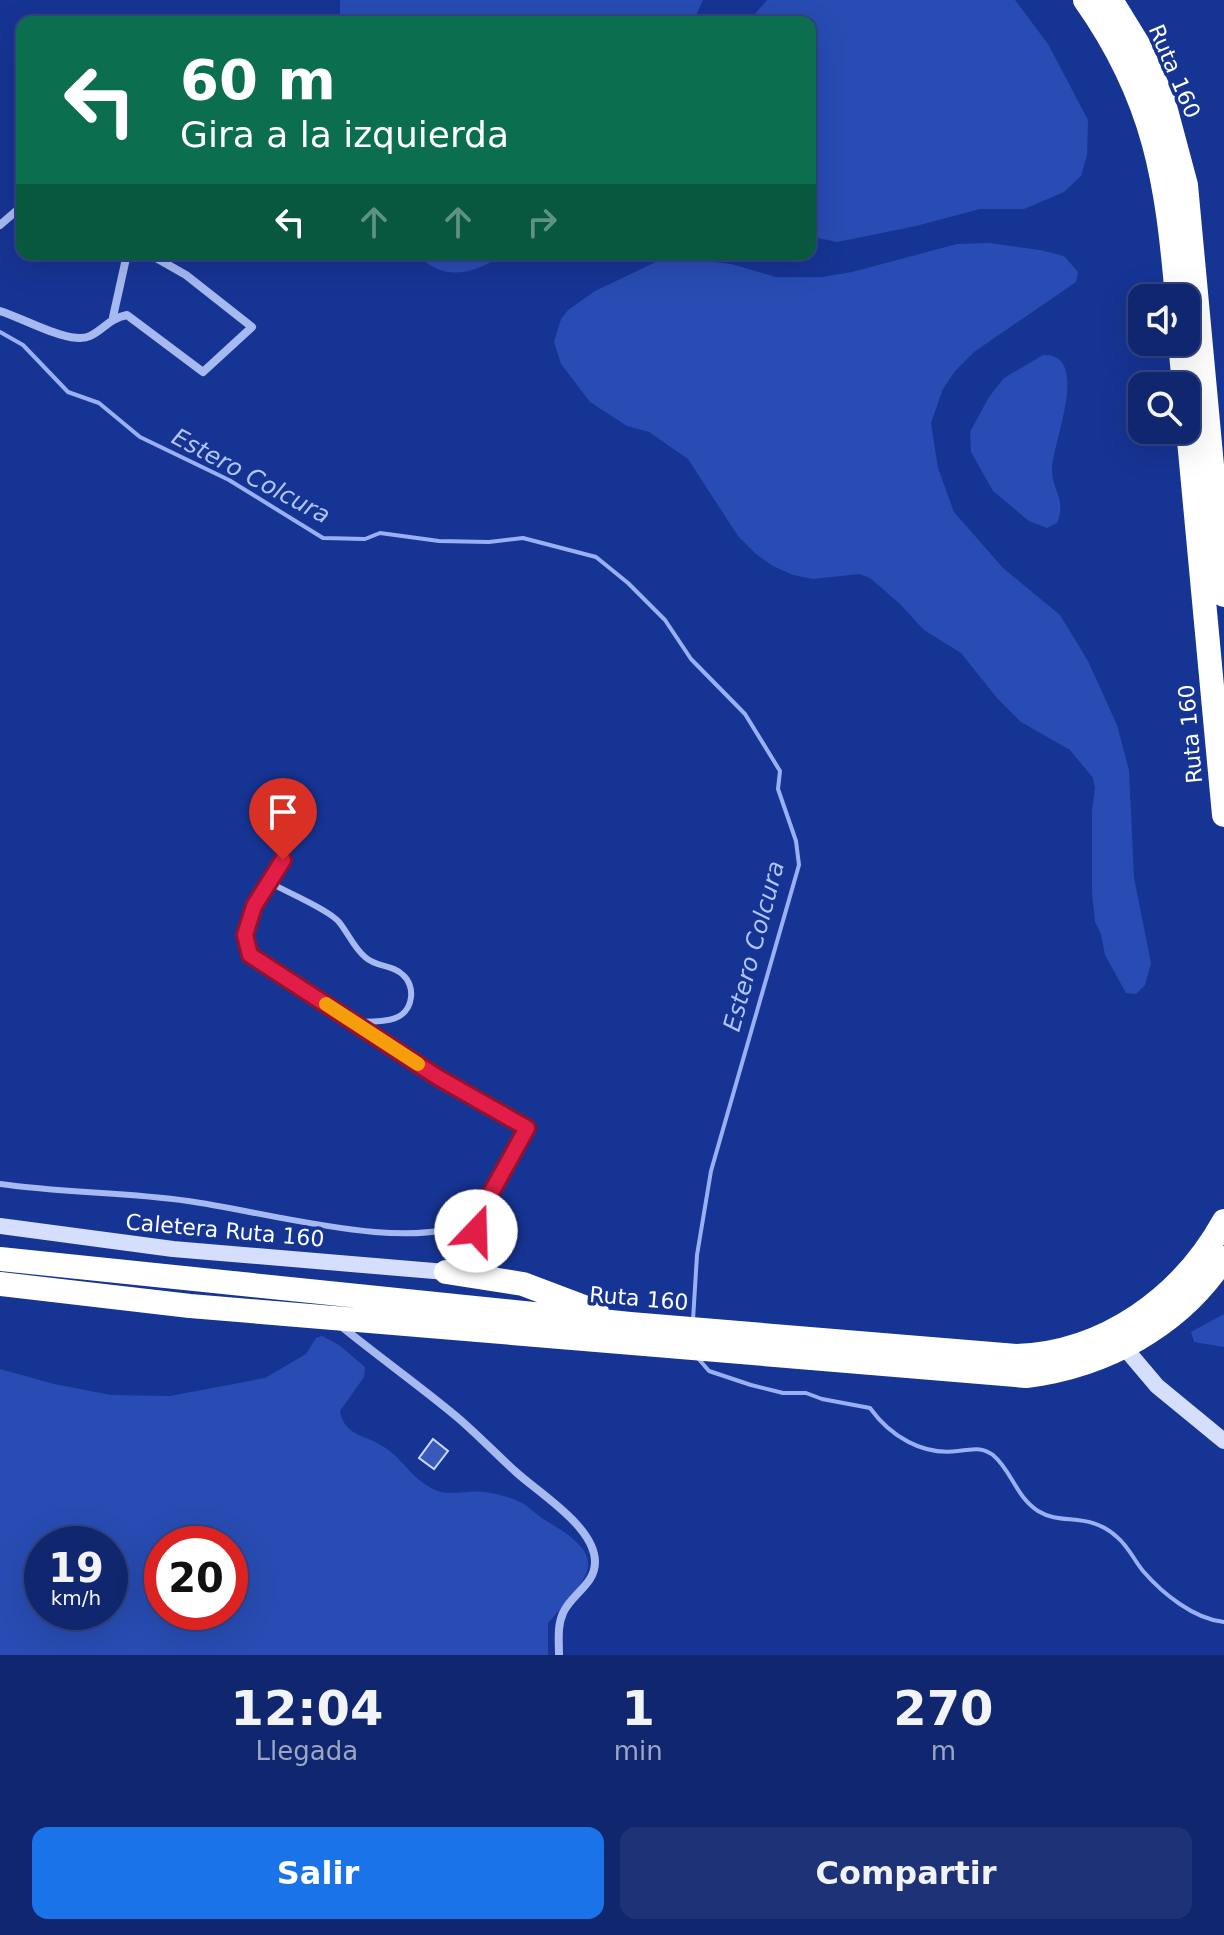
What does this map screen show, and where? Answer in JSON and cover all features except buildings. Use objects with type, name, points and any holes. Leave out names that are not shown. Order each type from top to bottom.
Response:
[{"type":"highway","name":"Ruta 160","points":[[1085,0],[1128,71],[1150,127],[1165,186],[1176,284]]},
{"type":"highway","name":"Ruta 160","points":[[1111,0],[1138,44],[1163,99],[1186,185],[1224,595]]},
{"type":"highway","name":"Ruta 160","points":[[1189,444],[1224,815]]},
{"type":"highway","name":"Ruta 160","points":[[709,1341],[1002,1355],[1048,1353],[1104,1335],[1142,1314],[1190,1272],[1224,1221]]},
{"type":"highway","name":"Ruta 160","points":[[0,1284],[331,1319],[681,1338],[1026,1376],[1073,1368],[1124,1347],[1155,1328],[1192,1298],[1224,1258]]},
{"type":"highway","name":"Ruta 160","points":[[0,1259],[630,1324],[681,1338]]},
{"type":"highway","points":[[446,1272],[523,1284],[630,1324]]},
{"type":"highway","points":[[0,1292],[37,1290]]},
{"type":"street","points":[[0,225],[16,211]]},
{"type":"street","points":[[113,317],[126,260]]},
{"type":"street","points":[[0,311],[74,339],[89,337],[113,317],[127,315],[203,372],[252,327],[186,275],[160,260]]},
{"type":"street","name":"Caletera Ruta 160","points":[[0,1226],[173,1249],[446,1272]]},
{"type":"street","points":[[331,1319],[476,1433],[562,1510],[588,1541],[595,1559],[594,1571],[562,1615],[559,1655]]},
{"type":"street","points":[[1124,1347],[1157,1386],[1224,1441]]},
{"type":"lane","points":[[283,860],[254,906],[245,935],[250,955],[439,1078],[527,1128],[446,1272]]},
{"type":"lane","points":[[269,882],[337,920],[363,956],[379,967],[393,968],[405,976],[411,989],[411,1001],[404,1014],[392,1021],[353,1022]]},
{"type":"lane","points":[[0,1184],[186,1201],[390,1233],[446,1231],[476,1220]]},
{"type":"lane","points":[[476,1220],[479,1242],[489,1263],[506,1278],[523,1284]]},
{"type":"shaded area","points":[[340,0],[703,0],[696,16],[340,16]]},
{"type":"shaded area","points":[[767,0],[1015,0],[1048,44],[1088,120],[1087,155],[1081,176],[1064,192],[1024,209],[980,209],[837,242],[816,237],[816,16],[753,16]]},
{"type":"shaded area","points":[[990,243],[1040,250],[1064,256],[1078,272],[1076,282],[974,352],[955,371],[943,389],[931,423],[938,468],[954,512],[1003,568],[1060,615],[1088,661],[1117,725],[1129,770],[1134,878],[1151,963],[1145,985],[1136,994],[1126,993],[1105,955],[1095,922],[1092,810],[1095,788],[1093,778],[1070,750],[1021,722],[961,653],[924,630],[870,578],[859,574],[813,579],[793,575],[756,554],[738,536],[688,459],[649,432],[627,426],[590,402],[561,364],[554,342],[561,319],[568,310],[595,291],[660,260],[731,264],[776,277],[822,277],[957,244]]},
{"type":"shaded area","points":[[425,260],[493,260],[460,272],[438,269]]},
{"type":"shaded area","points":[[1043,355],[1057,358],[1065,368],[1067,384],[1052,469],[1060,515],[1057,523],[1047,528],[1029,521],[993,491],[971,452],[970,432],[989,397],[1004,378]]},
{"type":"shaded area","points":[[1224,1314],[1224,1347],[1194,1342],[1191,1332]]},
{"type":"shaded area","points":[[322,1336],[339,1345],[365,1367],[364,1377],[340,1411],[342,1419],[351,1430],[398,1458],[423,1483],[446,1493],[488,1493],[515,1500],[579,1545],[587,1556],[588,1567],[575,1591],[548,1623],[548,1655],[0,1655],[0,1369],[111,1395],[170,1396],[265,1378],[306,1354],[316,1338]]},
{"type":"waterway","name":"Estero Colcura","points":[[0,332],[23,345],[68,392],[99,403],[140,437],[229,480],[323,538],[365,539],[380,533],[439,541],[489,542],[523,538],[596,557],[665,620],[691,659],[745,714],[780,771],[778,789],[796,841],[799,865],[711,1171],[697,1255],[693,1320]]},
{"type":"waterway","name":"Estero Colcura","points":[[697,1357],[709,1371],[751,1385],[783,1393],[806,1393],[870,1408],[897,1435],[920,1447],[945,1452],[976,1449],[989,1452],[999,1461],[1024,1499],[1038,1511],[1057,1518],[1086,1521],[1107,1529],[1128,1549],[1143,1571],[1170,1596],[1190,1611],[1224,1622]]},
{"type":"slow traffic","points":[[326,1004],[418,1064]]},
{"type":"route","points":[[283,860],[254,906],[245,935],[250,955],[439,1078],[527,1128],[476,1220],[476,1231]]}]
